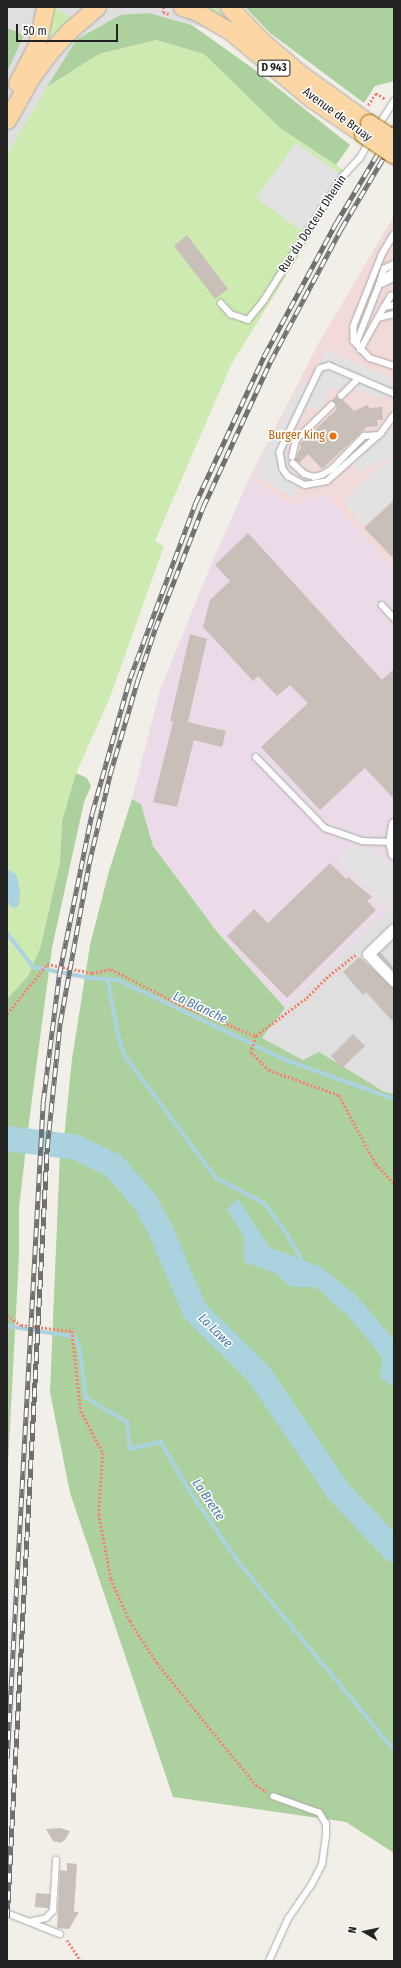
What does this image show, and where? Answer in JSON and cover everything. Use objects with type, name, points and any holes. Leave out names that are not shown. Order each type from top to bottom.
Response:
[{"type":"main road","points":[[7,100],[36,45],[45,7]]},
{"type":"main road","points":[[7,120],[30,80],[49,53],[92,11],[111,7]]},
{"type":"main road","name":"Avenue de Bruay","points":[[182,7],[197,12],[230,32],[312,100],[365,123],[394,139]]},
{"type":"main road","name":"Avenue de Bruay","points":[[229,7],[262,41],[302,75],[365,123],[394,155]]},
{"type":"street","points":[[394,824],[391,842],[394,854]]},
{"type":"street","points":[[394,930],[368,954],[394,981]]},
{"type":"lane","name":"Rue du Docteur Dhenin","points":[[221,303],[231,314],[248,320],[264,300],[343,176],[360,158],[393,102]]},
{"type":"lane","points":[[394,235],[382,253],[354,326],[356,344],[360,350],[370,358],[394,366]]},
{"type":"lane","points":[[356,344],[384,269],[394,264]]},
{"type":"lane","points":[[379,285],[386,275],[394,271]]},
{"type":"lane","points":[[379,285],[394,278]]},
{"type":"lane","points":[[360,350],[390,296],[394,295]]},
{"type":"lane","points":[[384,307],[394,305]]},
{"type":"lane","points":[[378,318],[394,314]]},
{"type":"lane","points":[[394,394],[329,366],[320,368],[280,452],[283,468],[296,482],[305,485],[327,481],[379,435],[394,415]]},
{"type":"lane","points":[[341,396],[358,379]]},
{"type":"lane","points":[[332,405],[296,440],[293,460],[305,474],[322,475],[332,469],[364,436],[379,435]]},
{"type":"lane","points":[[382,605],[394,618]]},
{"type":"lane","points":[[256,757],[325,828],[362,841],[391,842]]},
{"type":"lane","points":[[269,1961],[288,1919],[312,1884],[322,1864],[326,1837],[326,1824],[319,1813],[274,1797]]},
{"type":"lane","points":[[29,1922],[46,1918],[53,1911],[56,1860]]},
{"type":"lane","points":[[7,1914],[60,1934]]},
{"type":"path","points":[[365,123],[376,93],[393,102]]},
{"type":"path","points":[[368,954],[360,954],[348,960],[306,999],[255,1038],[251,1048],[253,1055],[268,1070],[339,1095],[376,1164],[394,1183]]},
{"type":"path","points":[[7,1014],[39,971],[47,964],[92,973],[111,969],[179,1004],[255,1038]]},
{"type":"path","points":[[7,1315],[21,1325],[72,1331],[81,1411],[103,1453],[99,1514],[104,1549],[111,1579],[127,1614],[157,1663],[256,1785],[274,1797]]},
{"type":"path","points":[[60,1934],[68,1940],[80,1961]]},
{"type":"shaded area","points":[[7,7],[240,7],[228,34],[149,13],[76,40],[7,154]]},
{"type":"shaded area","points":[[296,143],[343,176],[305,233],[256,198]]},
{"type":"shaded area","points":[[394,216],[394,570],[377,553],[289,505],[250,477],[318,344]]},
{"type":"shaded area","points":[[327,350],[392,378],[383,400],[345,383],[341,391],[331,387],[320,411],[307,406],[288,444],[285,458],[295,475],[302,479],[295,499],[253,475],[300,384],[312,380]]},
{"type":"shaded area","points":[[377,430],[394,430],[394,456],[358,472],[349,457]]},
{"type":"shaded area","points":[[394,460],[394,498],[363,526],[344,501],[381,465]]},
{"type":"shaded area","points":[[250,477],[289,505],[325,493],[394,570],[394,904],[285,1008],[218,933],[153,846],[141,805],[132,799],[160,690],[213,560]]},
{"type":"shaded area","points":[[351,845],[373,852],[394,870],[394,896],[383,906],[338,858]]},
{"type":"shaded area","points":[[394,904],[394,1094],[303,1060],[262,1038],[285,1008]]},
{"type":"green space","points":[[54,7],[72,17],[45,42],[53,18]]},
{"type":"green space","points":[[201,7],[216,7],[229,22]]},
{"type":"green space","points":[[245,7],[394,7],[394,81],[375,86],[364,103],[270,33]]},
{"type":"green space","points":[[149,13],[192,25],[259,73],[350,145],[336,165],[280,128],[204,54],[156,40],[99,54],[47,87],[76,40],[120,15]]},
{"type":"green space","points":[[7,28],[24,35],[7,72]]},
{"type":"green space","points":[[156,40],[204,54],[280,128],[349,174],[231,365],[155,541],[164,546],[109,700],[76,773],[62,821],[60,862],[40,949],[28,976],[7,999],[7,154],[47,87],[99,54]]},
{"type":"green space","points":[[76,773],[87,778],[91,786],[84,802],[52,948],[30,1114],[19,1208],[19,1256],[7,1483],[7,999],[28,976],[40,949],[60,862],[62,821]]},
{"type":"green space","points":[[132,799],[141,804],[153,846],[218,933],[285,1008],[262,1038],[303,1060],[319,1052],[383,1091],[394,1094],[394,1853],[346,1822],[173,1797],[70,1493],[50,1392],[60,1152],[64,1138],[72,1059],[90,945],[109,871]]},
{"type":"water","points":[[7,869],[16,874],[20,890],[19,905],[15,908],[10,906],[7,899]]},
{"type":"water","points":[[238,1199],[269,1247],[321,1267],[356,1295],[394,1340],[394,1386],[380,1378],[382,1357],[339,1305],[315,1287],[291,1287],[275,1273],[244,1262],[244,1237],[227,1209]]},
{"type":"building","points":[[187,235],[228,289],[215,299],[174,246]]},
{"type":"building","name":"Burger King","points":[[337,395],[338,399],[343,400],[354,411],[367,405],[370,408],[382,407],[383,420],[377,420],[378,426],[367,427],[322,469],[308,454],[299,463],[295,460],[301,447],[300,444],[337,409],[335,402],[331,401]]},
{"type":"building","points":[[394,500],[394,559],[364,528]]},
{"type":"building","points":[[248,533],[382,680],[394,669],[394,799],[365,768],[320,810],[261,747],[308,703],[290,685],[277,696],[258,676],[253,681],[203,627],[210,600],[230,581],[215,565]]},
{"type":"building","points":[[190,634],[207,639],[188,722],[226,731],[222,747],[194,740],[177,807],[153,802],[173,722],[170,721]]},
{"type":"building","points":[[330,863],[346,879],[348,877],[372,897],[367,901],[376,910],[287,998],[227,936],[254,909],[268,923]]},
{"type":"building","points":[[380,952],[394,968],[394,971],[378,954]]},
{"type":"building","points":[[359,957],[394,988],[394,1023],[366,992],[363,995],[343,972]]},
{"type":"building","points":[[353,1034],[365,1046],[342,1068],[331,1056]]},
{"type":"building","points":[[60,1828],[70,1831],[65,1840],[60,1843],[53,1841],[46,1829]]},
{"type":"building","points":[[67,1863],[77,1864],[74,1912],[79,1912],[69,1929],[57,1928],[60,1870],[67,1871]]},
{"type":"building","points":[[36,1893],[50,1894],[49,1908],[35,1907]]},
{"type":"waterway","name":"La Blanche","points":[[7,933],[33,967],[90,978],[118,980],[286,1060],[394,1099]]},
{"type":"waterway","points":[[108,981],[118,1036],[125,1056],[216,1178],[264,1203],[287,1234],[304,1265]]},
{"type":"waterway","name":"La Lawe","points":[[7,1138],[76,1147],[113,1165],[145,1202],[158,1225],[194,1310],[258,1373],[338,1491],[394,1550]]},
{"type":"waterway","points":[[329,1297],[345,1311]]},
{"type":"waterway","name":"La Brette","points":[[7,1326],[75,1337],[80,1350],[86,1398],[127,1422],[130,1449],[161,1442],[188,1489],[240,1564],[394,1750]]},
{"type":"railway","points":[[7,1758],[43,1102],[59,975],[92,813],[130,678],[195,504],[264,356],[336,223],[394,126]]},
{"type":"railway","points":[[7,1918],[47,1148],[60,1023],[89,863],[110,774],[138,679],[155,629],[203,507],[270,362],[341,229],[394,140]]},
{"type":"place","name":"Burger King","points":[[333,436]]}]
